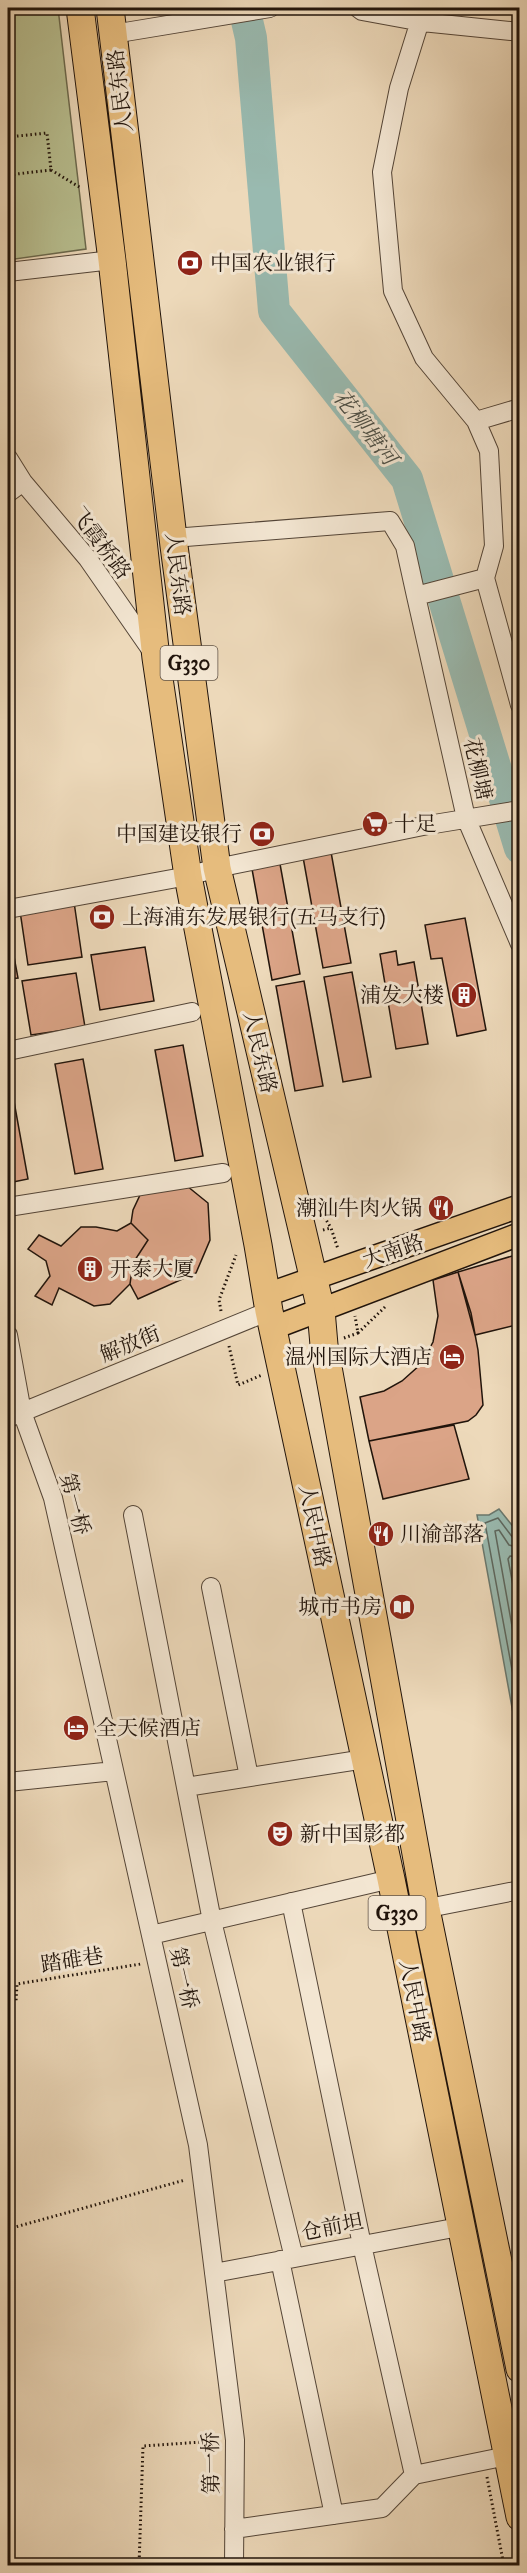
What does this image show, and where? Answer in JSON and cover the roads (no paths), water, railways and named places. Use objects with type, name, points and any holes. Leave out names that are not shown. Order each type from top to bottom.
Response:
[{"type":"highway","name":"人民东路","points":[[80,8],[112,260],[156,658],[188,876],[269,1311]]},
{"type":"highway","name":"人民东路","points":[[110,8],[173,538],[217,868],[321,1310]]},
{"type":"highway","name":"人民中路","points":[[321,1310],[324,1345],[426,1909],[519,2369]]},
{"type":"highway","name":"人民中路","points":[[269,1311],[398,1914],[459,2227],[495,2458],[519,2517]]},
{"type":"main road","name":"大南路","points":[[269,1311],[314,1278],[519,1206]]},
{"type":"main road","name":"大南路","points":[[269,1311],[321,1310],[519,1234]]},
{"type":"street","points":[[113,34],[269,8]]},
{"type":"street","points":[[361,9],[423,15],[519,32]]},
{"type":"street","points":[[423,15],[399,88],[382,172],[393,291],[424,358],[476,421],[489,451],[494,546],[485,578],[519,705]]},
{"type":"street","points":[[8,272],[112,260]]},
{"type":"street","points":[[476,421],[519,408]]},
{"type":"street","name":"飞霞桥路","points":[[8,458],[23,482],[88,559],[156,658]]},
{"type":"street","points":[[8,493],[23,482]]},
{"type":"street","name":"花柳塘","points":[[173,538],[390,520],[405,546],[420,595],[466,818],[519,944]]},
{"type":"street","points":[[420,595],[485,578]]},
{"type":"street","points":[[8,909],[188,876],[217,868],[466,818],[519,810]]},
{"type":"street","points":[[8,1052],[192,1012]]},
{"type":"street","points":[[8,1208],[223,1173]]},
{"type":"street","name":"解放街","points":[[15,1415],[269,1311]]},
{"type":"street","name":"第一桥","points":[[8,1335],[15,1415],[53,1498],[198,2145],[235,2440],[234,2565]]},
{"type":"street","points":[[133,1515],[212,1920],[287,2259],[334,2515]]},
{"type":"street","points":[[211,1587],[249,1777]]},
{"type":"street","points":[[186,1787],[365,1759]]},
{"type":"street","points":[[8,1782],[114,1771]]},
{"type":"street","points":[[151,1935],[391,1879]]},
{"type":"street","points":[[398,1914],[519,1890]]},
{"type":"street","points":[[291,1902],[362,2245],[414,2475]]},
{"type":"street","name":"仓前坦","points":[[214,2273],[459,2227]]},
{"type":"street","points":[[234,2529],[382,2508],[414,2475],[495,2458]]},
{"type":"water","points":[[499,1509],[515,1529],[519,1546],[519,1746],[477,1515],[489,1515]]},
{"type":"waterway","name":"花柳塘河","points":[[244,8],[251,38],[274,311],[407,479],[520,848]]},
{"type":"place","name":"中国农业银行","points":[[190,263]]},
{"type":"place","name":"十足","points":[[375,824]]},
{"type":"place","name":"中国建设银行","points":[[262,834]]},
{"type":"place","name":"上海浦东发展银行(五马支行)","points":[[102,917]]},
{"type":"place","name":"浦发大楼","points":[[464,995]]},
{"type":"place","name":"潮汕牛肉火锅","points":[[441,1208]]},
{"type":"place","name":"开泰大厦","points":[[90,1269]]},
{"type":"place","name":"温州国际大酒店","points":[[452,1357]]},
{"type":"place","name":"川渝部落","points":[[381,1534]]},
{"type":"place","name":"城市书房","points":[[402,1607]]},
{"type":"place","name":"全天候酒店","points":[[76,1728]]},
{"type":"place","name":"新中国影都","points":[[280,1834]]}]
